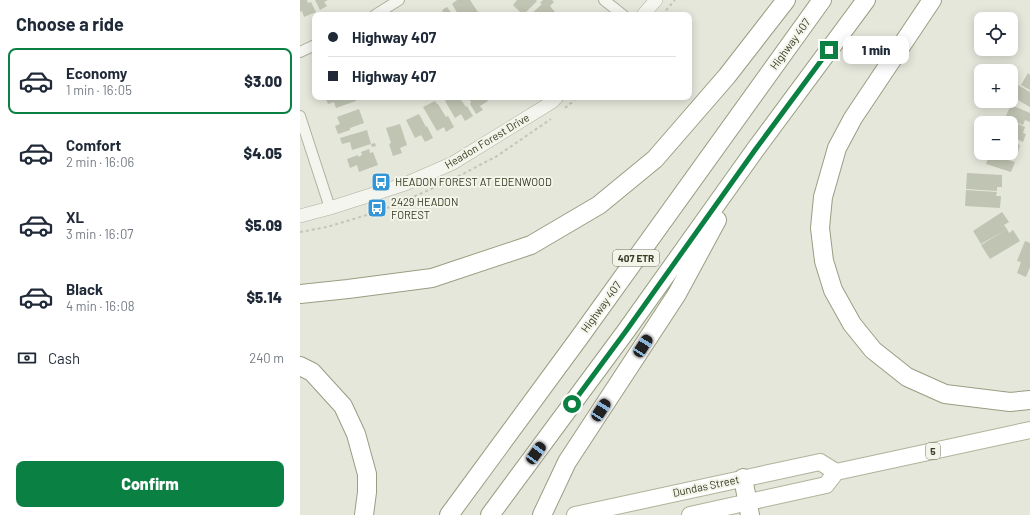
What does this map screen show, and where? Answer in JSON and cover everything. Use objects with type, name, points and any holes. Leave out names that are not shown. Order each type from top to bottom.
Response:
[{"type":"highway","points":[[300,294],[432,278],[531,244],[599,205],[655,159],[727,76],[786,0]]},
{"type":"highway","name":"Highway 407","points":[[449,515],[579,338],[822,0]]},
{"type":"highway","name":"407 ETR","points":[[490,515],[626,331],[755,150],[866,0]]},
{"type":"highway","points":[[932,0],[853,118],[837,148],[823,197],[820,228],[824,261],[833,290],[852,324],[873,350],[907,377],[945,394],[1010,402],[1030,400]]},
{"type":"highway","points":[[542,515],[567,462],[677,294],[755,150]]},
{"type":"highway","points":[[300,366],[312,372],[343,406],[356,434],[366,474],[367,492],[364,515]]},
{"type":"highway","points":[[743,478],[749,509]]},
{"type":"main road","name":"5","points":[[836,472],[1030,430]]},
{"type":"main road","name":"Dundas Street","points":[[575,515],[820,462],[836,472]]},
{"type":"main road","points":[[690,515],[749,509],[826,485],[836,472]]},
{"type":"street","points":[[380,12],[399,0]]},
{"type":"street","points":[[604,0],[620,12]]},
{"type":"street","points":[[646,12],[656,0]]},
{"type":"street","points":[[300,52],[312,46]]},
{"type":"street","name":"Headon Forest Drive","points":[[300,216],[405,184],[453,163],[554,100]]},
{"type":"street","points":[[300,116],[330,208]]},
{"type":"path","points":[[665,12],[675,0]]},
{"type":"building","points":[[300,0],[307,0],[308,3],[311,2],[316,12],[312,12],[312,14],[304,17],[302,11],[300,12]]},
{"type":"building","points":[[315,0],[328,0],[324,2],[327,6],[320,10]]},
{"type":"building","points":[[457,0],[470,0],[478,12],[457,12],[452,4]]},
{"type":"building","points":[[517,0],[537,1],[526,12],[520,12],[513,5]]},
{"type":"building","points":[[543,0],[552,0],[554,2],[550,6],[555,12],[533,12],[542,4],[540,3]]},
{"type":"building","points":[[447,7],[451,12],[443,12],[442,10]]},
{"type":"building","points":[[1028,73],[1030,75],[1030,90],[1021,85]]},
{"type":"building","points":[[1018,85],[1030,92],[1030,107],[1018,100]]},
{"type":"building","points":[[326,100],[356,101],[336,108],[334,102],[328,104]]},
{"type":"building","points":[[461,100],[473,116],[465,121],[461,114],[455,118],[445,101]]},
{"type":"building","points":[[470,100],[488,101],[480,106],[483,110],[476,114],[470,104]]},
{"type":"building","points":[[435,101],[446,117],[448,116],[454,127],[446,132],[444,127],[437,131],[423,107]]},
{"type":"building","points":[[1010,108],[1018,108],[1030,113],[1030,122],[1025,120],[1023,125],[1018,123],[1018,116],[1006,116]]},
{"type":"building","points":[[359,109],[364,123],[338,134],[335,126],[340,124],[337,117]]},
{"type":"building","points":[[419,114],[433,138],[425,142],[421,135],[415,138],[406,120]]},
{"type":"building","points":[[400,124],[407,145],[400,148],[402,153],[393,156],[389,144],[391,143],[386,128]]},
{"type":"building","points":[[1018,124],[1025,127],[1023,133],[1026,134],[1023,142],[1018,140]]},
{"type":"building","points":[[367,130],[371,144],[352,150],[350,142],[342,144],[340,138]]},
{"type":"building","points":[[375,143],[376,146],[372,147],[371,144]]},
{"type":"building","points":[[369,149],[370,153],[373,152],[378,165],[359,172],[357,165],[350,168],[347,159],[358,155],[358,157],[362,155],[361,152]]},
{"type":"building","points":[[987,160],[1008,160],[1015,162],[1011,172],[986,164]]},
{"type":"building","points":[[967,173],[1002,175],[1002,187],[997,187],[997,191],[966,189]]},
{"type":"building","points":[[966,190],[997,192],[996,196],[1001,196],[1000,208],[965,206]]},
{"type":"building","points":[[1002,212],[1009,222],[1004,225],[1007,229],[981,244],[973,231]]},
{"type":"building","points":[[1007,229],[1009,233],[1013,230],[1020,241],[990,259],[981,245]]},
{"type":"building","points":[[1025,241],[1030,243],[1030,267],[1026,277],[1017,273],[1021,262],[1017,261]]},
{"type":"place","name":"HEADON FOREST AT EDENWOOD","points":[[381,182]]},
{"type":"place","name":"2429 HEADON FOREST","points":[[377,208]]},
{"type":"route","points":[[572,404],[829,50]]}]
